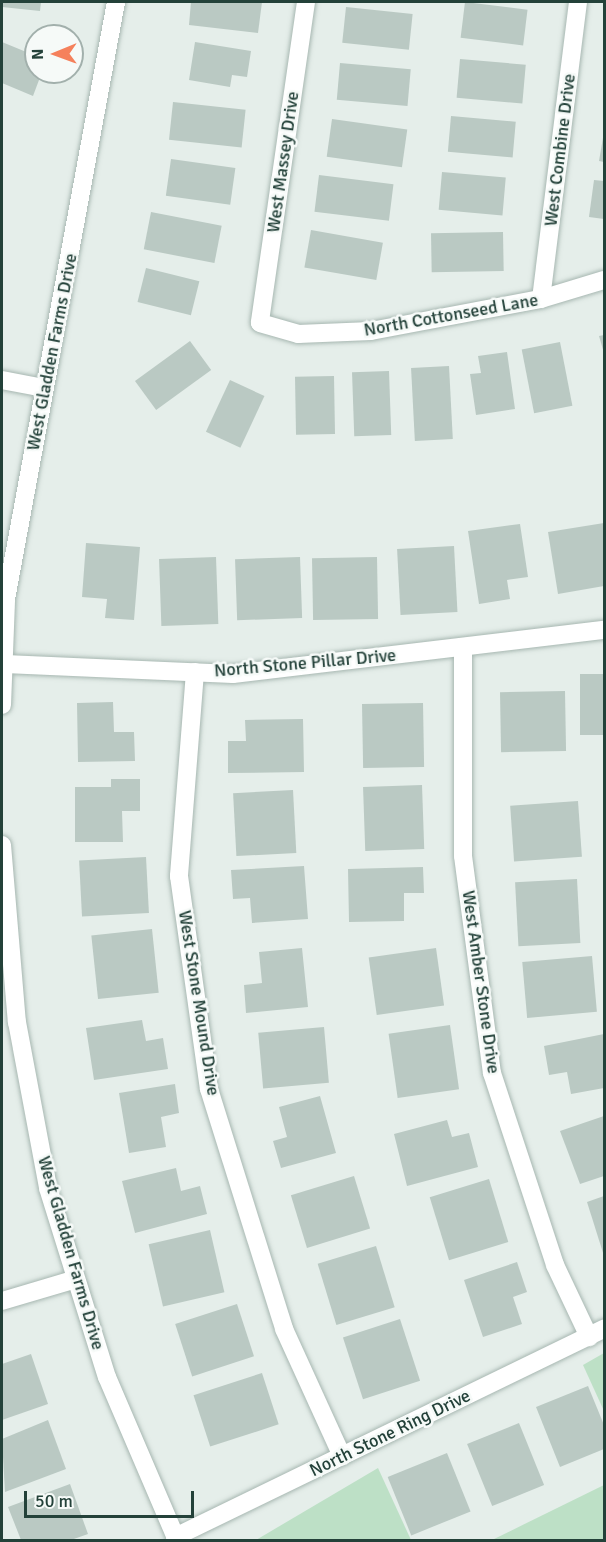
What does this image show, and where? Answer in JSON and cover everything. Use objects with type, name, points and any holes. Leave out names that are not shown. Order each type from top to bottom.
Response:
[{"type":"street","name":"West Gladden Farms Drive","points":[[2,705],[6,599],[116,2]]},
{"type":"street","name":"West Massey Drive","points":[[260,323],[306,2]]},
{"type":"street","name":"West Combine Drive","points":[[541,299],[578,2]]},
{"type":"street","name":"North Cottonseed Lane","points":[[260,323],[298,334],[371,331],[541,299],[604,280]]},
{"type":"street","points":[[2,380],[44,388]]},
{"type":"street","name":"North Stone Pillar Drive","points":[[5,664],[233,674],[604,630]]},
{"type":"street","name":"West Amber Stone Drive","points":[[463,647],[463,856],[492,1073],[555,1265],[597,1333]]},
{"type":"street","name":"West Stone Mound Drive","points":[[195,672],[179,876],[209,1089],[284,1329],[342,1456]]},
{"type":"street","name":"West Gladden Farms Drive","points":[[2,845],[17,1022],[48,1188],[107,1377],[176,1539]]},
{"type":"street","points":[[2,1301],[76,1279]]},
{"type":"street","name":"North Stone Ring Drive","points":[[176,1539],[597,1333]]},
{"type":"green space","points":[[604,1353],[604,1411],[583,1365]]},
{"type":"green space","points":[[378,1468],[411,1540],[256,1540]]},
{"type":"green space","points":[[604,1485],[604,1540],[492,1540]]},
{"type":"building","points":[[2,2],[41,2],[40,11],[2,7]]},
{"type":"building","points":[[191,2],[262,2],[258,33],[189,25]]},
{"type":"building","points":[[465,2],[528,10],[523,45],[461,38]]},
{"type":"building","points":[[346,7],[413,14],[409,50],[342,43]]},
{"type":"building","points":[[2,42],[24,51],[24,84],[38,84],[33,96],[2,83]]},
{"type":"building","points":[[195,42],[251,51],[247,77],[232,75],[230,87],[189,80]]},
{"type":"building","points":[[460,59],[526,65],[522,104],[457,98]]},
{"type":"building","points":[[340,63],[411,69],[408,106],[337,100]]},
{"type":"building","points":[[173,102],[246,110],[242,147],[169,140]]},
{"type":"building","points":[[451,116],[516,122],[513,158],[448,152]]},
{"type":"building","points":[[332,119],[407,130],[402,167],[327,157]]},
{"type":"building","points":[[604,132],[604,162],[599,161]]},
{"type":"building","points":[[171,159],[235,168],[230,205],[166,196]]},
{"type":"building","points":[[442,172],[506,178],[502,215],[439,210]]},
{"type":"building","points":[[319,175],[393,184],[389,221],[314,212]]},
{"type":"building","points":[[594,180],[604,181],[604,219],[589,217]]},
{"type":"building","points":[[151,212],[222,226],[214,263],[144,249]]},
{"type":"building","points":[[311,230],[383,243],[376,280],[304,267]]},
{"type":"building","points":[[503,232],[504,271],[432,272],[431,233]]},
{"type":"building","points":[[146,268],[199,281],[191,315],[138,302]]},
{"type":"building","points":[[604,335],[604,353],[599,336]]},
{"type":"building","points":[[190,341],[211,370],[156,410],[135,381]]},
{"type":"building","points":[[560,342],[572,406],[534,413],[522,349]]},
{"type":"building","points":[[507,352],[515,409],[476,415],[470,374],[481,373],[478,356]]},
{"type":"building","points":[[449,366],[453,439],[415,441],[411,368]]},
{"type":"building","points":[[389,371],[391,435],[354,436],[352,372]]},
{"type":"building","points":[[334,376],[335,434],[296,435],[295,377]]},
{"type":"building","points":[[230,380],[264,396],[240,448],[206,432]]},
{"type":"building","points":[[604,523],[604,586],[558,594],[548,532]]},
{"type":"building","points":[[520,524],[528,577],[507,580],[510,599],[479,604],[468,531]]},
{"type":"building","points":[[86,543],[140,547],[134,620],[105,618],[107,599],[82,597]]},
{"type":"building","points":[[454,546],[457,612],[401,615],[397,549]]},
{"type":"building","points":[[216,557],[218,624],[161,626],[159,559]]},
{"type":"building","points":[[300,557],[302,618],[237,620],[235,559]]},
{"type":"building","points":[[377,557],[378,619],[313,620],[312,558]]},
{"type":"building","points":[[580,674],[604,674],[604,735],[580,735]]},
{"type":"building","points":[[565,691],[566,751],[501,752],[500,692]]},
{"type":"building","points":[[113,702],[114,732],[134,732],[135,761],[78,762],[77,703]]},
{"type":"building","points":[[423,703],[424,767],[363,768],[362,704]]},
{"type":"building","points":[[303,719],[304,772],[228,773],[228,741],[246,741],[245,720]]},
{"type":"building","points":[[111,779],[140,779],[140,811],[122,811],[123,842],[75,842],[75,787],[111,787]]},
{"type":"building","points":[[422,785],[424,849],[365,851],[363,787]]},
{"type":"building","points":[[293,790],[296,853],[236,856],[233,793]]},
{"type":"building","points":[[578,801],[582,857],[514,862],[510,806]]},
{"type":"building","points":[[146,857],[149,913],[82,916],[79,861]]},
{"type":"building","points":[[304,866],[308,919],[252,923],[250,898],[233,899],[231,870]]},
{"type":"building","points":[[423,867],[424,893],[404,893],[404,921],[349,922],[348,869]]},
{"type":"building","points":[[577,879],[580,943],[518,946],[515,882]]},
{"type":"building","points":[[152,929],[159,993],[98,999],[91,935]]},
{"type":"building","points":[[302,948],[308,1007],[246,1013],[244,985],[262,983],[259,952]]},
{"type":"building","points":[[436,948],[444,1005],[377,1015],[369,957]]},
{"type":"building","points":[[592,956],[597,1012],[527,1018],[522,962]]},
{"type":"building","points":[[142,1020],[146,1041],[163,1038],[168,1069],[94,1080],[86,1028]]},
{"type":"building","points":[[450,1025],[459,1089],[398,1098],[389,1034]]},
{"type":"building","points":[[324,1027],[329,1083],[263,1089],[258,1033]]},
{"type":"building","points":[[604,1034],[604,1088],[571,1094],[567,1072],[549,1075],[544,1046]]},
{"type":"building","points":[[175,1084],[179,1113],[161,1117],[166,1147],[129,1153],[119,1093]]},
{"type":"building","points":[[320,1096],[336,1153],[281,1168],[273,1141],[287,1137],[279,1107]]},
{"type":"building","points":[[604,1116],[604,1176],[580,1184],[560,1131]]},
{"type":"building","points":[[447,1120],[452,1137],[469,1133],[478,1167],[407,1186],[394,1134]]},
{"type":"building","points":[[176,1168],[181,1191],[200,1186],[207,1214],[135,1233],[122,1181]]},
{"type":"building","points":[[354,1176],[370,1229],[307,1248],[291,1195]]},
{"type":"building","points":[[489,1179],[508,1242],[449,1260],[430,1197]]},
{"type":"building","points":[[604,1196],[604,1256],[587,1202]]},
{"type":"building","points":[[210,1230],[224,1292],[163,1307],[149,1244]]},
{"type":"building","points":[[376,1246],[395,1307],[336,1325],[318,1264]]},
{"type":"building","points":[[517,1262],[527,1292],[513,1297],[522,1324],[483,1337],[464,1280]]},
{"type":"building","points":[[237,1304],[254,1356],[192,1376],[175,1324]]},
{"type":"building","points":[[400,1319],[420,1381],[363,1399],[343,1338]]},
{"type":"building","points":[[31,1354],[48,1404],[2,1420],[2,1364]]},
{"type":"building","points":[[262,1373],[279,1424],[210,1447],[194,1395]]},
{"type":"building","points":[[588,1386],[604,1425],[604,1449],[560,1467],[536,1407]]},
{"type":"building","points":[[48,1420],[66,1469],[5,1492],[2,1439]]},
{"type":"building","points":[[519,1423],[544,1485],[492,1506],[467,1444]]},
{"type":"building","points":[[447,1453],[471,1511],[411,1535],[388,1477]]},
{"type":"building","points":[[70,1484],[88,1534],[71,1540],[21,1540],[8,1507]]}]
